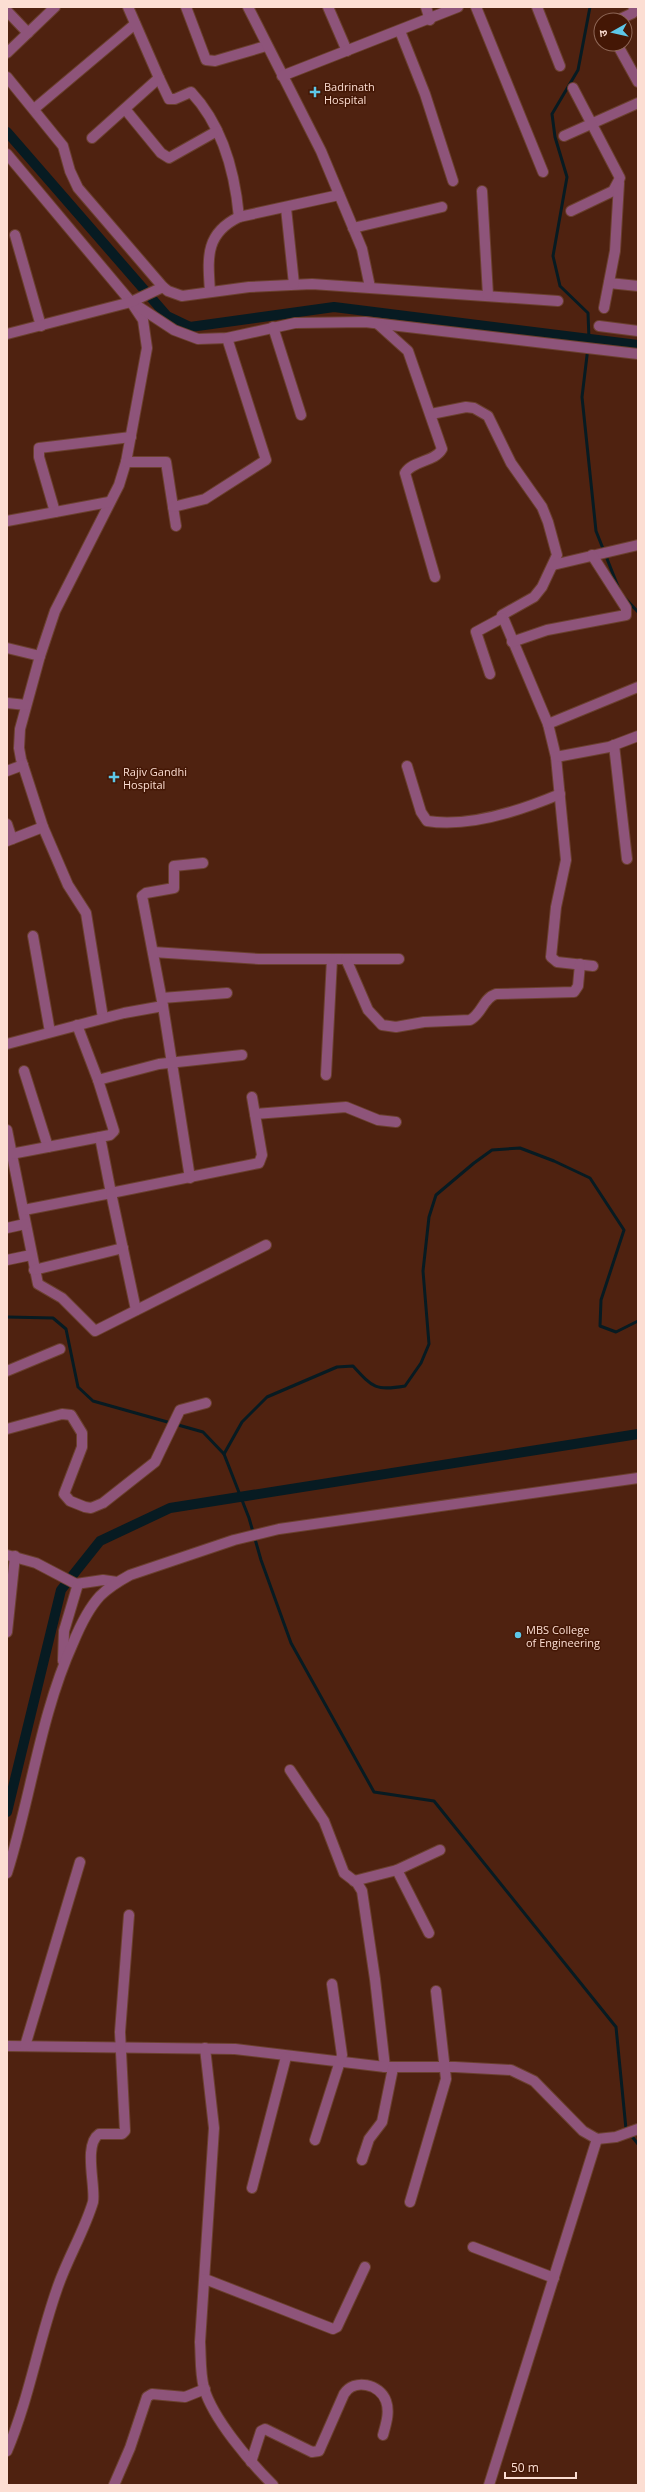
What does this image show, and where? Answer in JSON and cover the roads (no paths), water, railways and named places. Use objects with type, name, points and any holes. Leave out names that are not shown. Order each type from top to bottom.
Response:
[{"type":"street","points":[[7,53],[55,7]]},
{"type":"street","points":[[128,7],[169,100],[191,92],[217,131],[233,177],[239,217]]},
{"type":"street","points":[[186,7],[206,60],[216,61],[266,46]]},
{"type":"street","points":[[248,7],[266,46],[312,130],[364,257],[370,287]]},
{"type":"street","points":[[328,7],[347,51]]},
{"type":"street","points":[[426,7],[430,20]]},
{"type":"street","points":[[282,76],[430,20],[458,7]]},
{"type":"street","points":[[476,7],[543,172]]},
{"type":"street","points":[[537,7],[560,66]]},
{"type":"street","points":[[7,11],[28,33]]},
{"type":"street","points":[[34,110],[135,24]]},
{"type":"street","points":[[400,31],[425,94],[453,181]]},
{"type":"street","points":[[621,52],[638,82]]},
{"type":"street","points":[[7,77],[62,146],[73,179],[78,188],[159,289],[182,296],[249,286],[294,284],[370,287],[558,301]]},
{"type":"street","points":[[92,138],[159,78]]},
{"type":"street","points":[[573,88],[619,173],[617,235],[604,308]]},
{"type":"street","points":[[564,136],[638,103]]},
{"type":"street","points":[[125,109],[161,153],[169,158],[217,131]]},
{"type":"street","points":[[7,154],[131,302],[143,320],[147,338],[131,438],[119,485],[108,502],[55,611],[26,705],[19,738],[23,765],[44,827],[68,885],[88,920],[103,1018]]},
{"type":"street","points":[[570,211],[614,191],[619,184]]},
{"type":"street","points":[[482,191],[488,295]]},
{"type":"street","points":[[210,292],[208,264],[213,241],[220,229],[239,217],[286,208],[339,195]]},
{"type":"street","points":[[353,228],[442,207]]},
{"type":"street","points":[[286,208],[294,284]]},
{"type":"street","points":[[15,235],[41,326]]},
{"type":"street","points":[[609,283],[638,286]]},
{"type":"street","points":[[7,334],[131,302],[143,298],[159,289]]},
{"type":"street","points":[[131,302],[185,335],[212,340],[273,327],[319,322],[378,324],[638,354]]},
{"type":"street","points":[[378,324],[408,351],[442,449],[437,455],[410,467],[405,473],[435,577]]},
{"type":"street","points":[[599,326],[638,331]]},
{"type":"street","points":[[273,327],[301,415]]},
{"type":"street","points":[[173,507],[205,500],[266,460],[227,338]]},
{"type":"street","points":[[431,414],[466,407],[474,408],[488,416],[511,463],[544,511],[557,549],[557,555],[538,593],[504,612],[502,618],[548,724],[556,757],[566,860],[556,907],[551,957],[557,962],[593,966]]},
{"type":"street","points":[[55,512],[39,457],[40,448],[131,438]]},
{"type":"street","points":[[126,462],[166,462],[176,526]]},
{"type":"street","points":[[7,521],[108,502]]},
{"type":"street","points":[[553,564],[638,545]]},
{"type":"street","points":[[512,642],[547,630],[626,615],[626,608],[595,555]]},
{"type":"street","points":[[490,674],[476,632],[502,618]]},
{"type":"street","points":[[7,648],[40,656]]},
{"type":"street","points":[[548,724],[638,687]]},
{"type":"street","points":[[7,703],[26,705]]},
{"type":"street","points":[[556,757],[614,745],[638,736]]},
{"type":"street","points":[[614,745],[627,859]]},
{"type":"street","points":[[7,771],[23,765]]},
{"type":"street","points":[[406,766],[421,812],[427,821],[462,821],[490,817],[521,809],[560,794]]},
{"type":"street","points":[[7,824],[10,840],[44,827]]},
{"type":"street","points":[[190,1178],[163,1002],[142,900],[143,894],[174,888],[174,866],[203,863]]},
{"type":"street","points":[[33,936],[50,1032]]},
{"type":"street","points":[[153,952],[260,959],[399,959]]},
{"type":"street","points":[[326,1075],[332,959]]},
{"type":"street","points":[[346,959],[368,1010],[382,1025],[396,1027],[434,1021],[470,1020],[475,1018],[488,999],[496,994],[574,992],[578,986],[580,964]]},
{"type":"street","points":[[7,1044],[163,1002],[227,993]]},
{"type":"street","points":[[11,1154],[110,1135],[114,1131],[98,1080],[77,1025]]},
{"type":"street","points":[[98,1080],[171,1062],[242,1055]]},
{"type":"street","points":[[24,1071],[48,1147]]},
{"type":"street","points":[[24,1210],[260,1163],[262,1155],[252,1097]]},
{"type":"street","points":[[255,1114],[346,1107],[378,1120],[396,1122]]},
{"type":"street","points":[[7,1130],[38,1284],[62,1298],[95,1331],[266,1245]]},
{"type":"street","points":[[100,1137],[136,1310]]},
{"type":"street","points":[[7,1228],[25,1224]]},
{"type":"street","points":[[34,1270],[123,1248]]},
{"type":"street","points":[[7,1260],[31,1255]]},
{"type":"street","points":[[7,1371],[60,1350]]},
{"type":"street","points":[[7,1429],[62,1414],[71,1415],[82,1433],[82,1447],[64,1494],[66,1498],[77,1505],[91,1508],[103,1502],[152,1464],[176,1414],[185,1408],[206,1403]]},
{"type":"street","points":[[7,1873],[40,1742],[63,1665],[90,1608],[100,1596],[117,1582],[130,1575],[234,1540],[279,1528],[638,1478]]},
{"type":"street","points":[[7,1632],[11,1555],[76,1583],[103,1580],[117,1582]]},
{"type":"street","points":[[63,1665],[64,1631],[76,1583]]},
{"type":"street","points":[[290,1770],[324,1821],[340,1867],[360,1888],[363,1898],[389,2067],[382,2122],[369,2139],[362,2160]]},
{"type":"street","points":[[354,1881],[397,1870],[440,1850]]},
{"type":"street","points":[[25,2046],[80,1862]]},
{"type":"street","points":[[397,1870],[428,1933]]},
{"type":"street","points":[[7,2452],[11,2432],[57,2288],[93,2200],[90,2167],[95,2139],[99,2134],[122,2134],[125,2131],[120,2049],[121,1994],[129,1915]]},
{"type":"street","points":[[315,2140],[341,2061],[341,2049],[332,1984]]},
{"type":"street","points":[[410,2202],[446,2079],[436,1991]]},
{"type":"street","points":[[7,2046],[120,2049],[235,2049],[286,2057],[341,2061],[389,2067],[445,2067],[510,2070],[523,2074],[534,2081],[583,2131],[597,2139],[616,2137],[638,2129]]},
{"type":"street","points":[[205,2048],[214,2128],[200,2342],[201,2371],[204,2389],[231,2436],[251,2462],[273,2485]]},
{"type":"street","points":[[252,2188],[286,2057]]},
{"type":"street","points":[[489,2485],[597,2139]]},
{"type":"street","points":[[473,2247],[554,2278]]},
{"type":"street","points":[[204,2278],[333,2329],[337,2327],[365,2267]]},
{"type":"street","points":[[251,2462],[261,2431],[265,2429],[312,2452],[319,2451],[344,2394],[348,2389],[355,2386],[370,2386],[382,2393],[386,2401],[388,2414],[383,2434]]},
{"type":"street","points":[[114,2485],[130,2448],[147,2397],[152,2394],[185,2397],[204,2389]]},
{"type":"waterway","points":[[590,7],[578,70],[552,114],[555,137],[567,177],[553,256],[560,286],[588,313],[589,339],[582,397],[596,531],[619,589]]},
{"type":"waterway","points":[[7,132],[167,316],[190,327],[334,307],[638,345]]},
{"type":"waterway","points":[[623,596],[638,612]]},
{"type":"waterway","points":[[224,1454],[242,1422],[267,1397],[337,1367],[353,1366],[365,1379],[381,1388],[405,1386],[421,1363],[429,1344],[423,1271],[429,1217],[436,1195],[492,1150],[520,1148],[554,1161],[590,1178],[624,1230],[601,1300],[600,1326],[616,1332],[638,1321]]},
{"type":"waterway","points":[[7,1317],[53,1318],[66,1329],[78,1387],[93,1401],[203,1432],[224,1454],[249,1518],[261,1560],[291,1643],[374,1792],[434,1801],[616,2027],[626,2129],[638,2144]]},
{"type":"waterway","points":[[7,1812],[61,1590],[100,1541],[170,1508],[638,1434]]},
{"type":"place","name":"Badrinath Hospital","points":[[315,92]]},
{"type":"place","name":"Rajiv Gandhi Hospital","points":[[114,777]]},
{"type":"place","name":"MBS College of Engineering","points":[[518,1635]]}]
